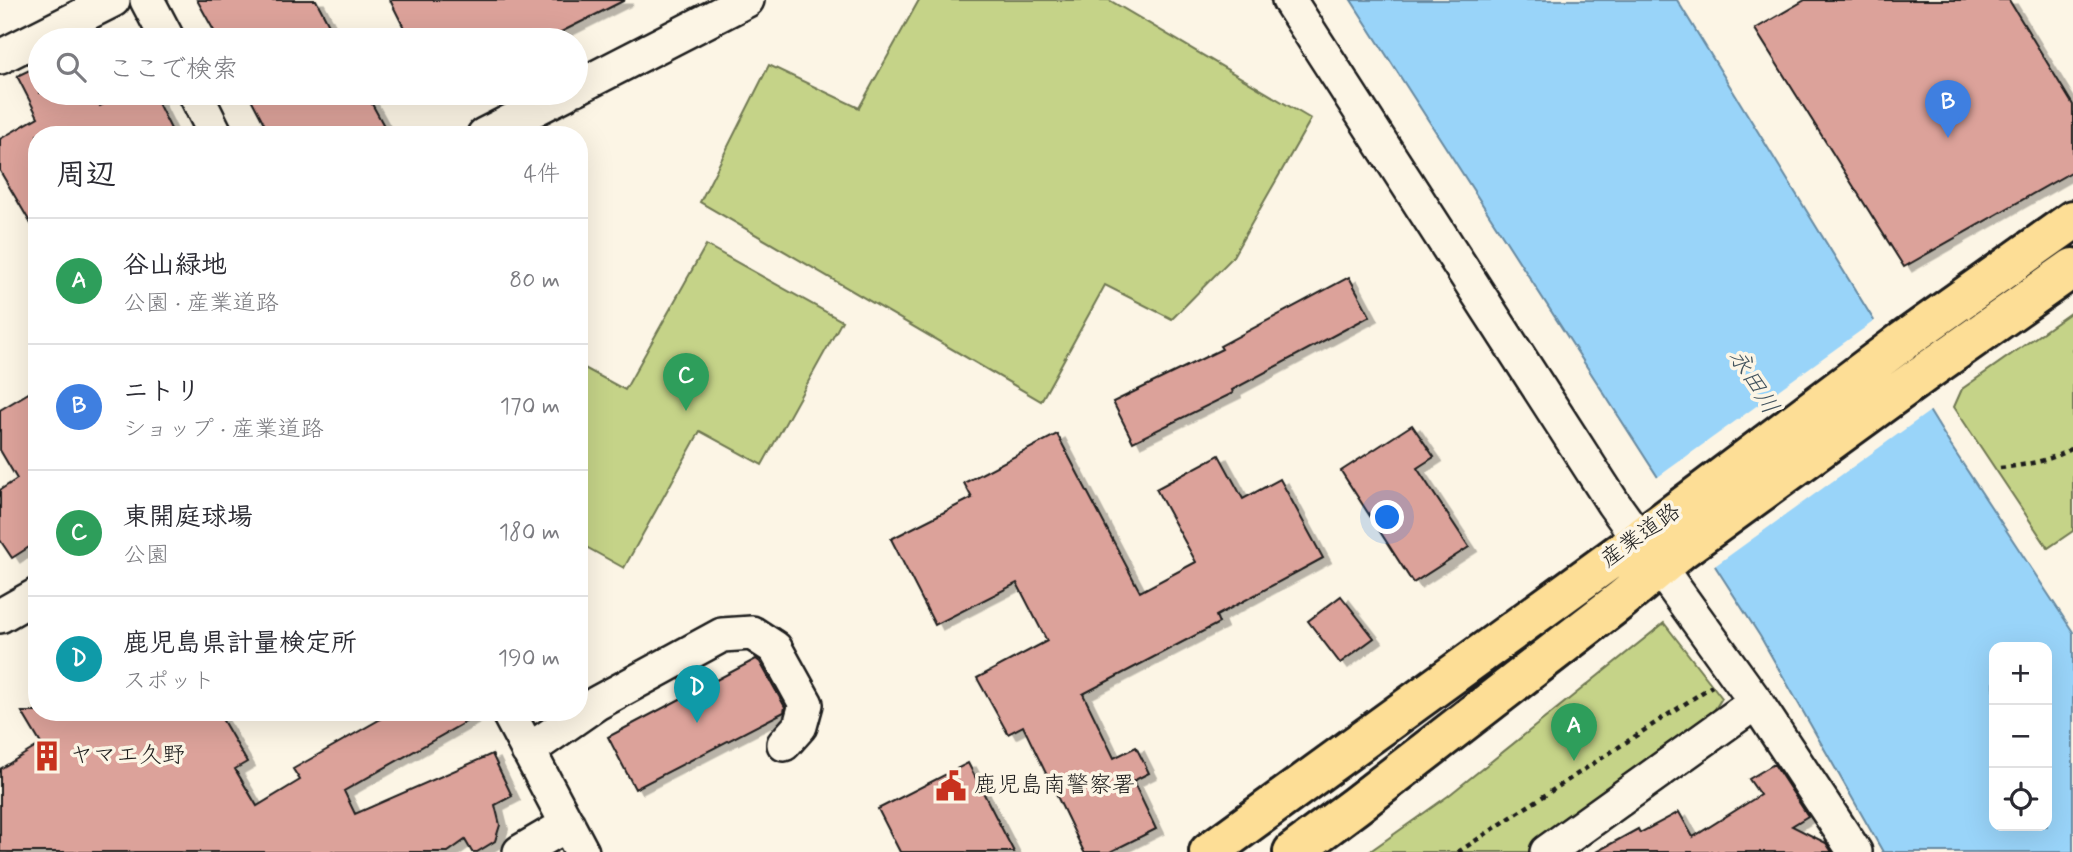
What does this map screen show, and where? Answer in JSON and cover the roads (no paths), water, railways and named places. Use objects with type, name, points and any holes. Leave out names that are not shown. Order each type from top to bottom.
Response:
[{"type":"main road","name":"産業道路","points":[[1293,852],[1354,806],[1903,341],[2073,220]]},
{"type":"main road","name":"産業道路","points":[[1209,852],[1383,727],[1923,374],[2073,268]]},
{"type":"street","points":[[57,28],[113,0]]},
{"type":"street","points":[[147,0],[161,28]]},
{"type":"street","points":[[588,82],[747,0]]},
{"type":"street","points":[[1289,0],[1600,482],[1661,544],[1756,702],[1855,852]]},
{"type":"street","points":[[0,57],[28,43]]},
{"type":"street","points":[[201,105],[212,126]]},
{"type":"street","points":[[502,126],[543,105]]},
{"type":"street","points":[[0,615],[28,600]]},
{"type":"street","points":[[588,709],[722,635],[752,633],[775,648],[806,704],[800,726],[783,744]]},
{"type":"street","points":[[1547,852],[1756,702]]},
{"type":"street","points":[[513,721],[575,838],[520,852]]},
{"type":"street","points":[[528,751],[571,721]]},
{"type":"water","name":"永田川","points":[[1351,0],[1677,0],[1951,446],[2073,632],[2073,852],[1883,852],[1760,636]]},
{"type":"place","name":"ニトリ","points":[[1948,138]]},
{"type":"place","name":"東開庭球場","points":[[686,411]]},
{"type":"place","name":"鹿児島県計量検定所","points":[[697,723]]},
{"type":"place","name":"ヤマエ久野","points":[[47,756]]},
{"type":"place","name":"谷山緑地","points":[[1574,761]]},
{"type":"place","name":"鹿児島南警察署","points":[[951,786]]}]
